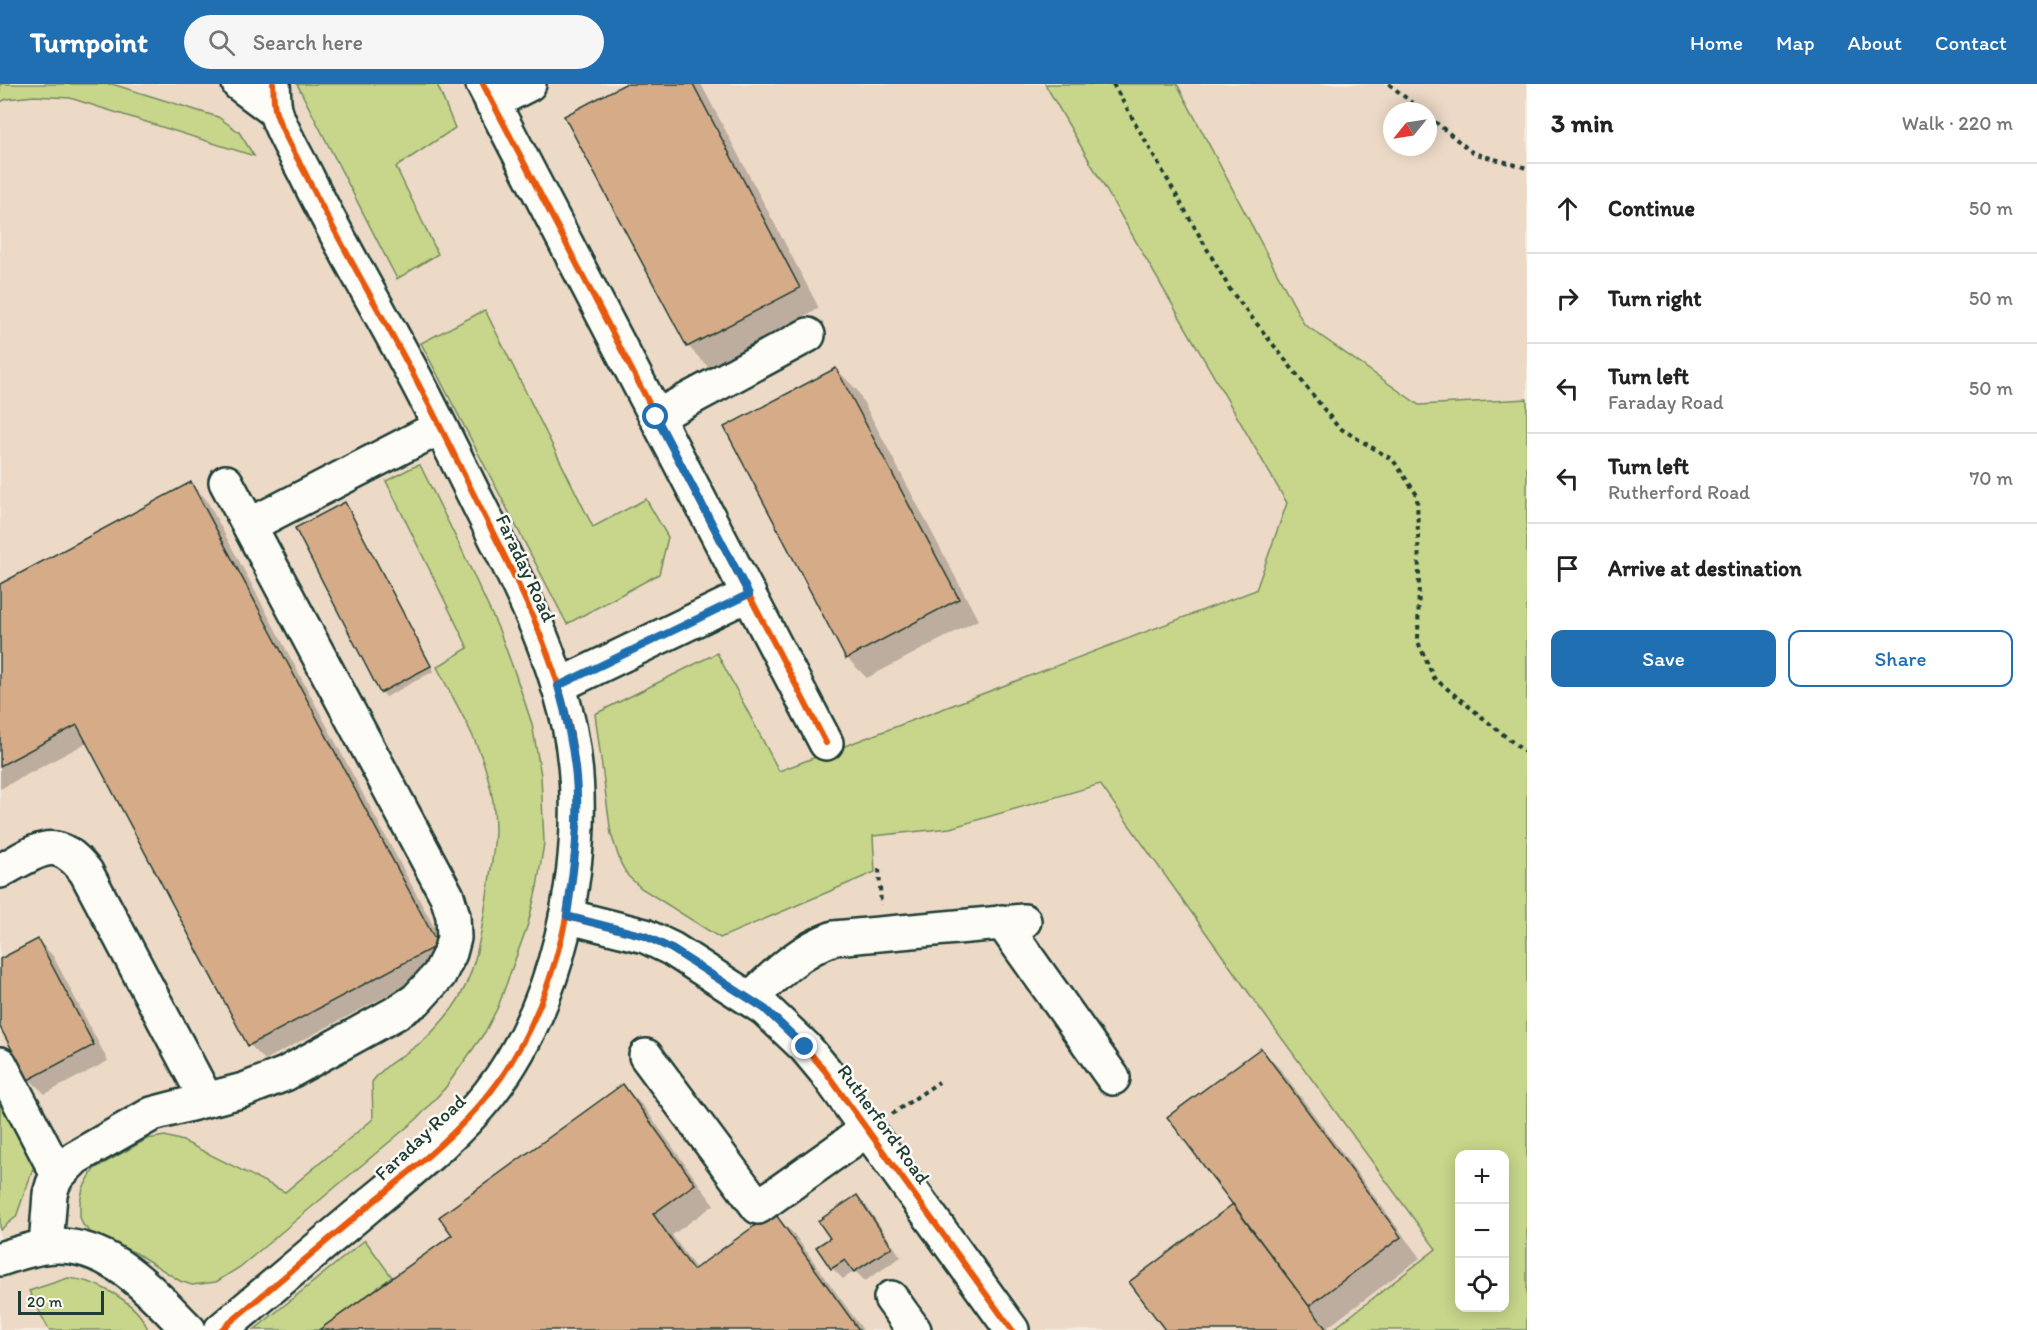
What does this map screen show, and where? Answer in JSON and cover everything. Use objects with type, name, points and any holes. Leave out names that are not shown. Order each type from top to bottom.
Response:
[{"type":"street","name":"Faraday Road","points":[[221,1330],[446,1141],[489,1094],[510,1066],[535,1019],[555,964],[567,916],[575,855],[577,796],[568,724],[558,686],[516,578],[406,361],[329,222],[274,98],[239,84]]},
{"type":"street","points":[[529,84],[487,93],[826,743]]},
{"type":"street","points":[[656,417],[808,335]]},
{"type":"street","points":[[250,525],[440,427]]},
{"type":"street","points":[[46,1246],[50,1194],[58,1175],[75,1158],[152,1114],[244,1090],[285,1074],[396,1013],[416,1000],[439,975],[450,953],[454,938],[453,916],[447,896],[226,482]]},
{"type":"street","points":[[558,686],[749,594]]},
{"type":"street","points":[[0,871],[49,847],[68,853],[77,861],[86,872],[207,1099]]},
{"type":"street","name":"Rutherford Road","points":[[567,916],[645,936],[672,949],[750,999],[778,1020],[878,1123],[1001,1326]]},
{"type":"street","points":[[750,999],[788,963],[817,944],[834,938],[1013,921],[1113,1078]]},
{"type":"street","points":[[646,1056],[758,1207],[878,1123]]},
{"type":"street","points":[[0,1064],[58,1175]]},
{"type":"street","points":[[0,1259],[46,1246],[84,1249],[119,1266],[138,1279],[189,1330]]},
{"type":"street","points":[[891,1298],[914,1330]]},
{"type":"path","points":[[1113,84],[1231,291],[1338,427],[1393,460],[1417,495],[1418,642],[1434,678],[1527,754]]},
{"type":"path","points":[[1389,84],[1411,102]]},
{"type":"path","points":[[1437,123],[1473,153],[1527,168]]},
{"type":"path","points":[[878,1123],[939,1082]]},
{"type":"shaded area","points":[[0,84],[1527,84],[1527,1330],[0,1330]]},
{"type":"green space","points":[[0,84],[112,84],[218,117],[239,132],[254,156],[70,98],[34,96],[0,102]]},
{"type":"green space","points":[[297,84],[437,84],[455,128],[396,167],[438,254],[397,279]]},
{"type":"green space","points":[[1045,84],[1177,84],[1304,324],[1419,405],[1527,399],[1527,1330],[1337,1330],[1335,1328],[1436,1249],[1256,1003],[1100,784],[950,828],[873,836],[875,872],[720,938],[641,888],[628,876],[621,864],[611,834],[595,714],[717,653],[779,771],[1256,590],[1287,503]]},
{"type":"green space","points":[[485,310],[593,527],[646,499],[668,537],[659,574],[567,624],[421,343]]},
{"type":"green space","points":[[420,465],[499,630],[532,724],[541,775],[544,843],[528,924],[498,1007],[485,1032],[446,1087],[418,1118],[240,1267],[216,1282],[192,1285],[180,1281],[136,1253],[94,1235],[83,1225],[80,1217],[80,1202],[83,1188],[94,1169],[147,1139],[165,1136],[183,1141],[285,1192],[373,1119],[372,1082],[390,1064],[425,1039],[452,1009],[468,980],[478,949],[493,856],[495,829],[492,794],[477,746],[437,667],[468,648],[386,481]]},
{"type":"green space","points":[[0,1084],[35,1163],[16,1217],[0,1230]]},
{"type":"green space","points":[[365,1240],[392,1277],[319,1330],[254,1330]]},
{"type":"green space","points":[[68,1278],[91,1283],[115,1294],[135,1310],[148,1330],[49,1330],[29,1291]]},
{"type":"building","points":[[625,84],[693,84],[800,288],[687,347],[564,116]]},
{"type":"building","points":[[836,368],[959,599],[846,659],[724,427]]},
{"type":"building","points":[[191,482],[438,945],[248,1046],[77,725],[0,766],[0,584]]},
{"type":"building","points":[[345,502],[431,666],[380,693],[295,528]]},
{"type":"building","points":[[38,939],[94,1045],[28,1080],[0,1027],[0,959]]},
{"type":"building","points":[[1261,1048],[1401,1237],[1309,1306],[1167,1117]]},
{"type":"building","points":[[623,1084],[695,1184],[653,1214],[693,1270],[774,1212],[859,1330],[319,1330],[452,1235],[439,1217]]},
{"type":"building","points":[[857,1195],[892,1247],[854,1272],[845,1260],[831,1269],[816,1247],[830,1238],[818,1221]]},
{"type":"building","points":[[1233,1204],[1327,1330],[1165,1330],[1129,1282]]},
{"type":"cycle path","points":[[221,1330],[433,1152],[476,1109],[502,1076],[525,1038],[550,978],[562,936],[572,884],[577,830],[576,777],[569,725],[553,669],[532,614],[434,415],[287,138],[275,110],[273,84]]},
{"type":"cycle path","points":[[483,84],[826,743]]},
{"type":"cycle path","points":[[566,916],[645,936],[672,949],[765,1009],[805,1047],[825,1071],[1012,1330]]},
{"type":"route","points":[[656,417],[749,594],[558,686],[568,724],[577,796],[575,855],[567,916],[645,936],[672,949],[765,1009],[792,1032],[805,1047]]}]
